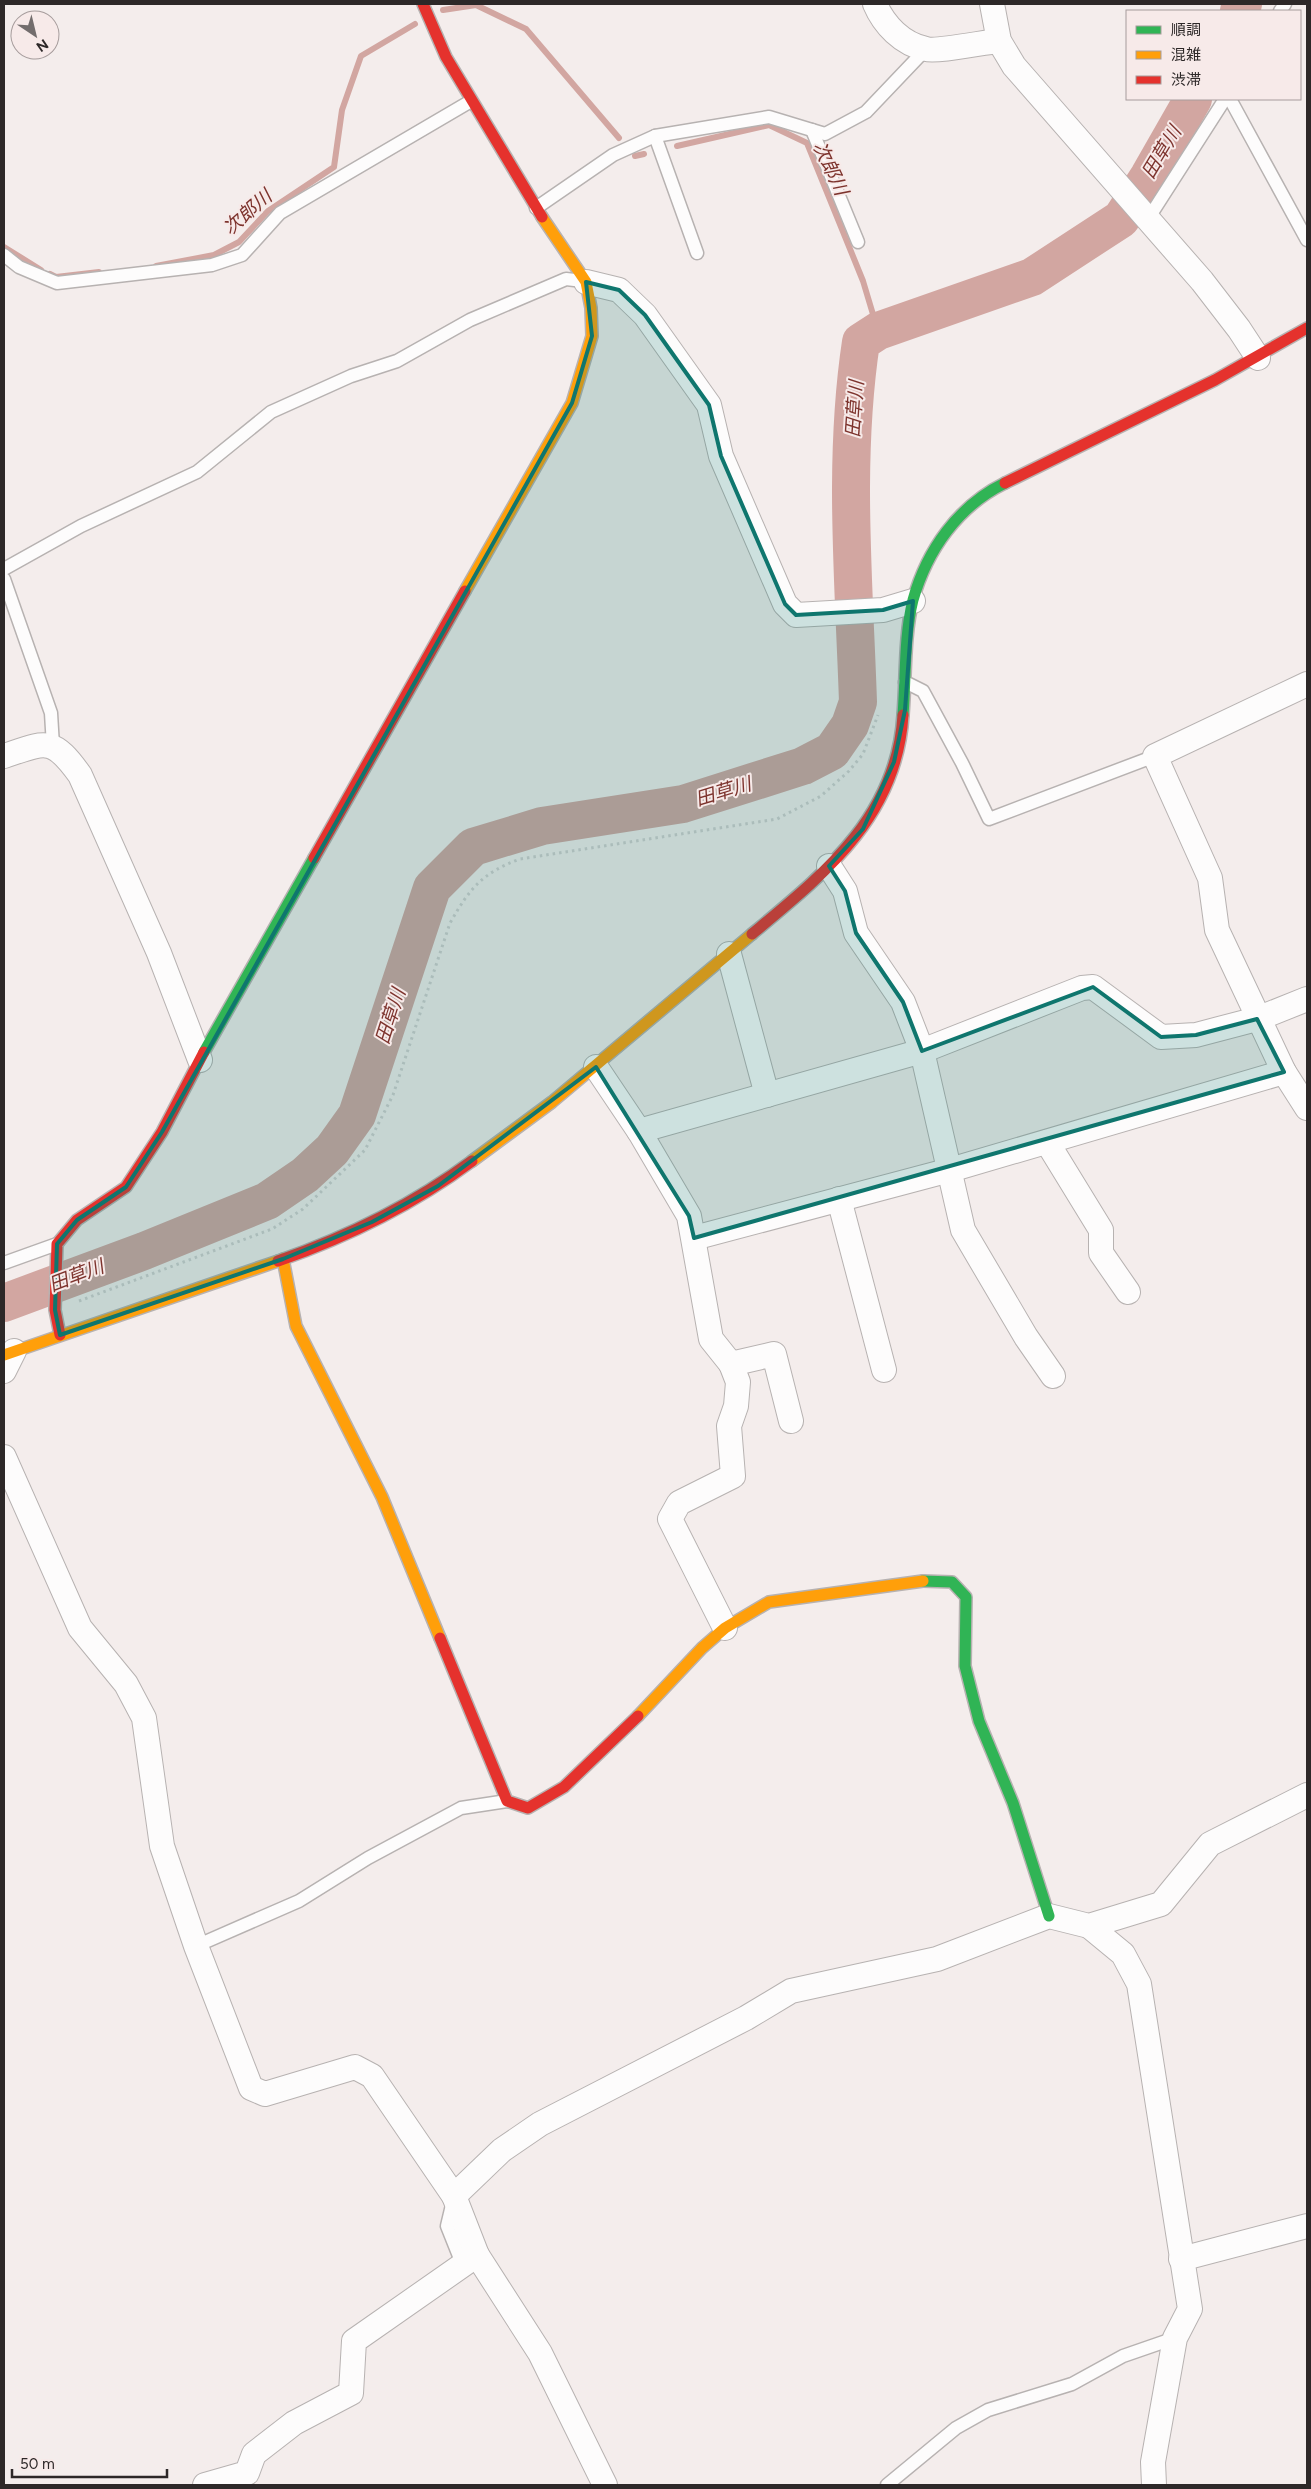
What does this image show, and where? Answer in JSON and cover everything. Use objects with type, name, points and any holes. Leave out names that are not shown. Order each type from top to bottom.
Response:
[{"type":"street","points":[[60,1335],[55,1310],[56,1244],[77,1220],[126,1187],[162,1132],[200,1060],[572,403],[592,336],[591,308],[586,282],[536,208],[471,101],[446,57],[423,4]]},
{"type":"street","points":[[875,4],[881,18],[902,39],[926,49],[1000,40]]},
{"type":"street","points":[[992,4],[1000,40],[1014,66],[1208,288],[1240,329],[1258,358]]},
{"type":"street","points":[[586,282],[619,290],[645,315],[704,398],[713,416],[721,456],[785,604],[796,615],[883,610],[913,601]]},
{"type":"street","points":[[7,1359],[60,1335],[283,1259],[372,1222],[438,1186],[500,1142],[596,1066],[729,954],[829,866],[863,829],[884,790],[902,737],[913,601],[922,575],[937,543],[962,512],[999,486],[1258,358],[1307,328]]},
{"type":"street","points":[[1307,684],[1155,756],[1210,878],[1217,930],[1257,1019],[1284,1072],[1307,1108]]},
{"type":"street","points":[[4,756],[39,744],[53,746],[66,754],[80,775],[159,953],[200,1060]]},
{"type":"street","points":[[829,866],[846,891],[856,933],[903,1002],[922,1051],[964,1230],[1026,1337],[1053,1376]]},
{"type":"street","points":[[729,954],[767,1095]]},
{"type":"street","points":[[639,1131],[922,1051],[1082,988],[1093,987],[1161,1037],[1196,1035],[1257,1019],[1307,999]]},
{"type":"street","points":[[596,1066],[639,1131],[688,1216],[694,1238],[711,1339],[731,1364],[738,1382],[736,1406],[728,1426],[733,1476],[679,1503],[670,1519],[725,1628]]},
{"type":"street","points":[[694,1238],[950,1170],[1284,1072]]},
{"type":"street","points":[[1047,1142],[1101,1230],[1101,1253],[1128,1292]]},
{"type":"street","points":[[839,1200],[884,1370]]},
{"type":"street","points":[[283,1259],[296,1326],[382,1497],[506,1801],[528,1808],[564,1787],[648,1706],[702,1648],[725,1628],[769,1602],[934,1580],[952,1582],[966,1597],[965,1666],[979,1721],[1013,1803],[1049,1916]]},
{"type":"street","points":[[731,1364],[774,1354],[791,1421]]},
{"type":"street","points":[[4,1457],[80,1628],[126,1684],[144,1718],[162,1846],[196,1946],[251,2088],[265,2094],[355,2067],[372,2076],[454,2196],[470,2260],[540,2352],[605,2485]]},
{"type":"street","points":[[1089,1926],[1161,1904],[1210,1844],[1307,1795]]},
{"type":"street","points":[[454,2196],[502,2150],[540,2124],[746,2018],[791,1992],[937,1959],[1049,1916],[1089,1926],[1123,1954],[1139,1984],[1190,2309],[1175,2338],[1153,2462],[1154,2485]]},
{"type":"street","points":[[1181,2259],[1307,2226]]},
{"type":"street","points":[[205,2485],[246,2473],[254,2454],[294,2423],[351,2392],[354,2341],[470,2260]]},
{"type":"lane","points":[[536,208],[613,155],[655,136],[769,117],[825,134],[866,112],[926,49]]},
{"type":"lane","points":[[1146,217],[1224,100]]},
{"type":"lane","points":[[1231,100],[1307,240]]},
{"type":"lane","points":[[4,255],[19,266],[57,284],[212,265],[242,255],[280,213],[471,101]]},
{"type":"lane","points":[[812,130],[858,242]]},
{"type":"lane","points":[[655,136],[697,253]]},
{"type":"lane","points":[[4,569],[81,526],[197,472],[271,412],[351,376],[397,361],[470,320],[566,279],[586,282]]},
{"type":"lane","points":[[4,579],[50,713],[53,746]]},
{"type":"lane","points":[[905,682],[923,691],[989,818],[1155,756]]},
{"type":"lane","points":[[4,1263],[56,1244]]},
{"type":"lane","points":[[196,1946],[299,1901],[368,1858],[461,1808],[506,1801]]},
{"type":"lane","points":[[887,2485],[956,2428],[988,2410],[1072,2384],[1123,2356],[1175,2338]]},
{"type":"path","points":[[55,1310],[272,1229],[303,1208],[365,1150],[393,1095],[450,923],[464,899],[478,881],[496,868],[520,859],[776,819],[821,796],[850,771],[863,754],[881,708]]},
{"type":"highlighted area","points":[[586,282],[619,290],[645,315],[709,405],[721,456],[785,604],[796,615],[883,610],[913,601],[905,710],[894,762],[863,829],[829,866],[845,891],[856,933],[903,1002],[922,1051],[1093,987],[1161,1037],[1196,1035],[1257,1019],[1284,1072],[694,1238],[689,1216],[596,1067],[438,1186],[372,1222],[283,1259],[60,1335],[55,1310],[57,1244],[77,1220],[126,1187],[162,1132],[572,403],[592,336]]},
{"type":"waterway","name":"田草川","points":[[1240,10],[1243,4]]},
{"type":"waterway","name":"次郎川","points":[[443,10],[476,5],[526,29],[619,138]]},
{"type":"waterway","name":"次郎川","points":[[156,266],[214,255],[239,242],[268,211],[334,167],[342,110],[361,56],[415,24]]},
{"type":"waterway","name":"田草川","points":[[4,1303],[144,1251],[267,1201],[305,1175],[332,1150],[357,1115],[432,888],[473,847],[542,826],[683,804],[803,766],[832,751],[850,725],[858,702],[852,567],[851,477],[852,432],[861,342],[878,331],[1032,277],[1121,219],[1149,176],[1192,100]]},
{"type":"waterway","name":"次郎川","points":[[677,146],[769,125],[807,143],[863,281],[878,331]]},
{"type":"waterway","name":"次郎川","points":[[635,156],[644,154]]},
{"type":"waterway","name":"次郎川","points":[[4,247],[41,270]]},
{"type":"waterway","name":"次郎川","points":[[50,274],[56,277],[99,272]]},
{"type":"traffic: fast","points":[[903,715],[910,614],[919,582],[936,547],[959,517],[973,504],[1005,483]]},
{"type":"traffic: fast","points":[[204,1052],[314,858]]},
{"type":"traffic: fast","points":[[923,1581],[952,1582],[966,1597],[965,1666],[979,1721],[1013,1803],[1049,1916]]},
{"type":"traffic: slow","points":[[465,591],[572,403],[592,336],[591,308],[586,282],[542,217]]},
{"type":"traffic: slow","points":[[472,1161],[552,1102],[752,934]]},
{"type":"traffic: slow","points":[[283,1259],[296,1326],[382,1497],[440,1638]]},
{"type":"traffic: slow","points":[[4,1355],[278,1261]]},
{"type":"traffic: slow","points":[[638,1716],[702,1648],[725,1628],[769,1602],[923,1581]]},
{"type":"traffic: jam","points":[[423,4],[446,57],[542,217]]},
{"type":"traffic: jam","points":[[1005,483],[1215,380],[1307,328]]},
{"type":"traffic: jam","points":[[314,858],[465,591]]},
{"type":"traffic: jam","points":[[752,934],[830,865],[872,813],[887,784],[898,751],[903,715]]},
{"type":"traffic: jam","points":[[60,1335],[55,1310],[57,1244],[77,1220],[126,1187],[162,1132],[204,1052]]},
{"type":"traffic: jam","points":[[278,1261],[304,1252],[379,1218],[450,1177],[472,1161]]},
{"type":"traffic: jam","points":[[440,1638],[507,1801],[528,1808],[564,1787],[638,1716]]}]
